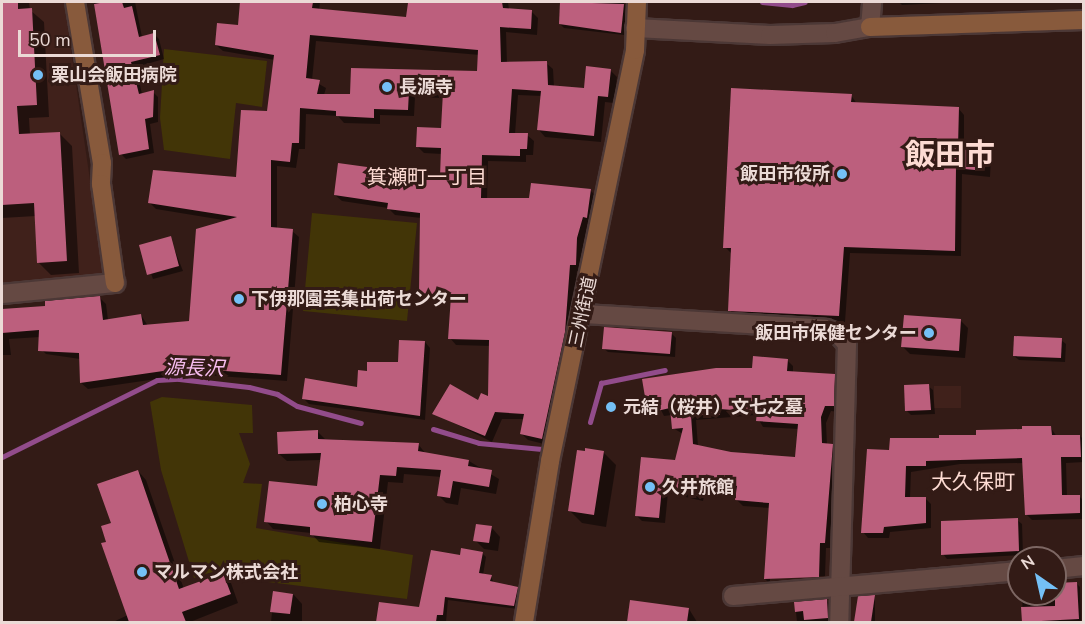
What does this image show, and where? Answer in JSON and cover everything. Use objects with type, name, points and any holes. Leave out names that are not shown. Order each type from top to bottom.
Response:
[{"type":"street","points":[[2,294],[115,283],[101,184],[102,163],[75,2]]},
{"type":"street","name":"三州街道","points":[[524,622],[553,450],[584,314],[635,50],[637,2]]},
{"type":"street","points":[[870,27],[872,2]]},
{"type":"street","points":[[635,28],[770,35],[835,33],[870,27],[1083,20]]},
{"type":"street","points":[[584,314],[826,329],[837,333],[847,344],[849,360],[839,622]]},
{"type":"street","points":[[1067,567],[1083,566]]},
{"type":"street","points":[[733,596],[1007,572]]},
{"type":"shaded area","name":"栗山会飯田病院","points":[[2,2],[64,2],[104,276],[2,289]]},
{"type":"shaded area","points":[[164,49],[267,61],[262,107],[236,103],[230,159],[164,150],[160,118]]},
{"type":"shaded area","points":[[312,213],[417,223],[407,321],[303,311]]},
{"type":"shaded area","points":[[934,386],[961,386],[961,408],[934,408]]},
{"type":"shaded area","points":[[162,397],[252,405],[253,433],[239,433],[250,464],[243,483],[262,484],[256,528],[413,555],[407,599],[236,578],[232,566],[194,578],[161,470],[150,402]]},
{"type":"building","points":[[2,2],[18,2],[18,9],[32,8],[37,105],[17,106],[19,134],[60,132],[67,261],[37,263],[34,203],[2,205]]},
{"type":"building","points":[[122,2],[124,8],[132,6],[139,37],[154,33],[160,55],[131,62],[139,94],[154,90],[153,117],[145,119],[149,149],[119,155],[94,4]]},
{"type":"building","points":[[240,2],[313,2],[312,8],[406,17],[408,3],[502,2],[503,8],[532,10],[531,29],[500,27],[501,62],[547,61],[548,85],[584,88],[586,66],[611,69],[608,97],[598,96],[594,136],[537,130],[541,91],[512,89],[509,133],[528,133],[527,149],[520,149],[520,156],[482,155],[481,198],[529,198],[531,183],[591,189],[587,218],[583,217],[577,238],[576,265],[570,265],[565,332],[542,439],[520,434],[524,414],[495,412],[485,436],[432,414],[450,384],[478,400],[481,393],[488,396],[489,340],[448,339],[451,296],[419,293],[420,213],[387,209],[388,203],[334,195],[338,163],[440,177],[441,148],[416,147],[417,127],[441,128],[443,92],[409,91],[408,110],[374,109],[374,118],[336,116],[336,111],[300,108],[299,143],[292,143],[290,162],[271,160],[271,227],[293,229],[281,375],[184,368],[80,383],[79,353],[38,351],[39,330],[2,333],[2,309],[45,306],[45,301],[100,296],[103,320],[141,314],[143,325],[189,321],[196,229],[237,217],[148,203],[153,170],[236,177],[241,110],[267,111],[274,55],[215,45],[217,23],[238,25]],"holes":[[[310,35],[478,50],[477,71],[351,68],[350,94],[317,94],[320,80],[306,78]]]},
{"type":"building","points":[[560,2],[624,4],[621,33],[559,24]]},
{"type":"building","name":"飯田市役所","points":[[731,88],[852,94],[851,102],[959,107],[958,147],[986,149],[984,171],[956,168],[955,251],[844,247],[839,316],[728,311],[731,248],[723,248]]},
{"type":"building","points":[[171,236],[179,266],[147,275],[139,245]]},
{"type":"building","points":[[904,315],[961,319],[959,351],[901,347]]},
{"type":"building","points":[[604,327],[672,332],[670,354],[602,349]]},
{"type":"building","points":[[1014,336],[1062,338],[1061,358],[1013,356]]},
{"type":"building","points":[[399,340],[425,341],[420,416],[302,399],[305,378],[357,387],[358,370],[367,371],[367,362],[398,362]]},
{"type":"building","points":[[753,356],[788,359],[787,371],[835,374],[834,406],[825,406],[821,417],[822,443],[833,444],[825,543],[820,543],[819,577],[764,579],[769,503],[735,500],[737,486],[701,479],[697,496],[662,488],[659,518],[635,516],[641,457],[675,460],[683,428],[672,429],[670,408],[657,411],[654,395],[645,397],[642,379],[716,368],[752,368]],"holes":[[[720,409],[757,412],[756,421],[798,424],[795,457],[731,452],[693,444],[691,415],[720,415]]]},
{"type":"building","points":[[929,384],[931,410],[905,411],[904,385]]},
{"type":"building","points":[[1022,426],[1051,426],[1052,435],[1080,435],[1081,457],[1061,457],[1062,495],[1080,495],[1080,513],[1025,515],[1022,458],[926,461],[926,466],[906,466],[905,497],[926,497],[926,523],[884,527],[883,533],[861,533],[867,449],[889,450],[890,438],[976,435],[976,430],[1022,429]]},
{"type":"building","points":[[318,430],[318,439],[419,443],[418,451],[469,460],[468,466],[492,470],[489,487],[453,481],[450,498],[437,496],[441,470],[397,467],[396,476],[380,475],[372,542],[310,535],[310,527],[264,522],[269,481],[317,486],[321,453],[278,454],[277,432]]},
{"type":"building","points":[[585,448],[604,451],[594,515],[568,511],[577,450],[585,451]]},
{"type":"building","name":"マルマン株式会社","points":[[138,470],[179,589],[223,573],[231,594],[182,612],[186,622],[129,622],[101,543],[106,542],[101,526],[111,523],[97,484]]},
{"type":"building","points":[[1018,518],[1019,546],[1007,546],[1007,552],[941,555],[941,521]]},
{"type":"building","points":[[476,524],[492,526],[489,543],[473,541]]},
{"type":"building","points":[[461,548],[483,552],[479,573],[492,575],[490,581],[518,587],[514,606],[445,597],[443,615],[437,615],[436,622],[376,622],[379,602],[419,607],[431,550],[460,555]]},
{"type":"building","points":[[1067,582],[1077,582],[1079,619],[1022,622],[1021,607],[1067,606]]},
{"type":"building","points":[[273,591],[293,594],[290,614],[270,612]]},
{"type":"building","points":[[875,595],[871,622],[854,622],[858,596]]},
{"type":"building","points":[[827,599],[828,618],[804,620],[803,611],[795,612],[794,602]]},
{"type":"building","points":[[630,600],[689,608],[687,622],[627,622]]},
{"type":"waterway","points":[[762,2],[792,5],[805,2]]},
{"type":"waterway","name":"源長沢","points":[[590,422],[601,383],[665,370]]},
{"type":"waterway","name":"源長沢","points":[[2,457],[157,380],[179,379],[249,387],[277,394],[297,406],[361,423]]},
{"type":"waterway","name":"源長沢","points":[[433,429],[479,443],[542,449]]},
{"type":"place","name":"栗山会飯田病院","points":[[38,75]]},
{"type":"place","name":"長源寺","points":[[387,87]]},
{"type":"place","name":"飯田市役所","points":[[842,174]]},
{"type":"place","name":"下伊那園芸集出荷センター","points":[[239,299]]},
{"type":"place","name":"飯田市保健センター","points":[[929,333]]},
{"type":"place","name":"元結（桜井）文七之墓","points":[[611,407]]},
{"type":"place","name":"久井旅館","points":[[650,487]]},
{"type":"place","name":"柏心寺","points":[[322,504]]},
{"type":"place","name":"マルマン株式会社","points":[[142,572]]},
{"type":"district","name":"飯田市","points":[[950,156]]},
{"type":"district","name":"箕瀬町一丁目","points":[[427,177]]},
{"type":"district","name":"大久保町","points":[[973,482]]}]
